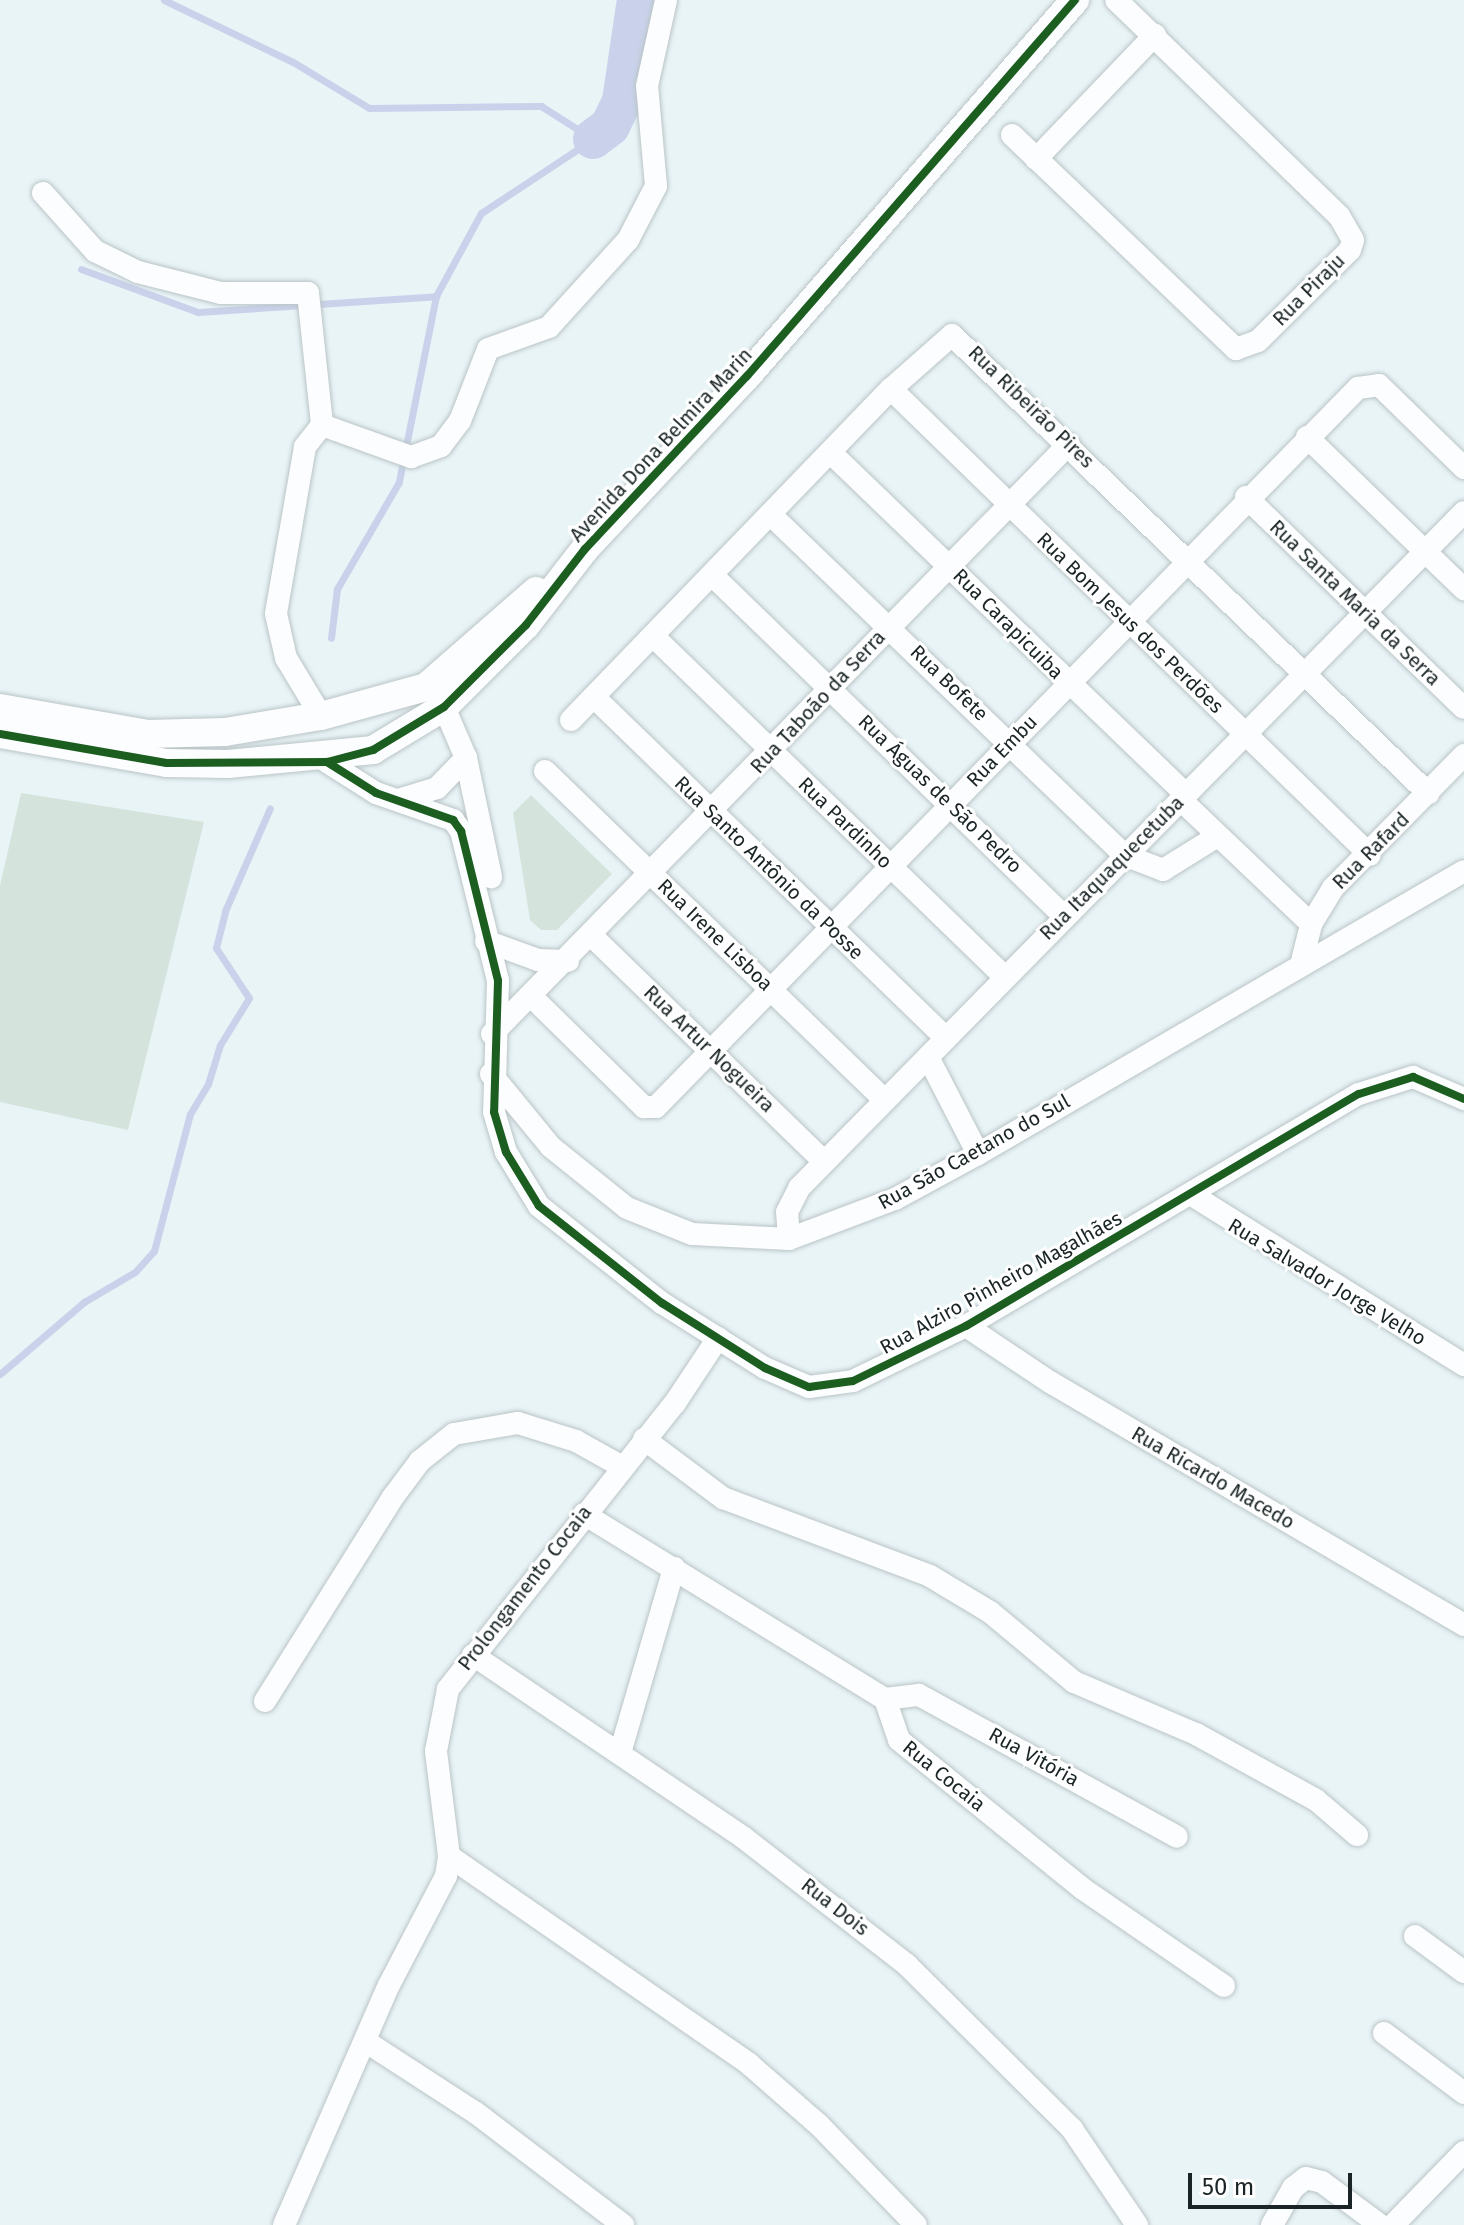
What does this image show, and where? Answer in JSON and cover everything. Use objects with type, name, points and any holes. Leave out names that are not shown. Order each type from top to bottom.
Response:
[{"type":"main road","name":"Avenida Dona Belmira Marin","points":[[0,734],[167,763],[228,764],[373,750],[526,625],[585,549],[747,376],[1075,0]]},
{"type":"main road","points":[[326,756],[345,722],[379,695]]},
{"type":"main road","points":[[0,708],[147,734],[225,732],[321,716],[379,695],[435,697]]},
{"type":"street","points":[[322,425],[411,457],[441,446],[460,421],[488,349],[549,327],[649,210],[656,186],[647,86],[666,0]]},
{"type":"street","name":"Rua Piraju","points":[[1012,135],[1236,349],[1258,341],[1350,250],[1353,240],[1339,216],[1116,0]]},
{"type":"street","points":[[1036,159],[1155,35]]},
{"type":"street","points":[[43,193],[95,251],[138,272],[221,293],[308,293],[315,327],[322,425],[305,447],[276,614],[286,658],[321,716]]},
{"type":"street","name":"Rua Ribeirão Pires","points":[[571,720],[891,389],[946,338],[959,337],[1428,793]]},
{"type":"street","name":"Rua Embu","points":[[533,998],[644,1107],[661,1104],[1246,497],[1358,388],[1379,385],[1464,468]]},
{"type":"street","name":"Rua Bom Jesus dos Perdões","points":[[891,389],[1370,855]]},
{"type":"street","points":[[1307,437],[1464,589]]},
{"type":"street","name":"Rua Taboão da Serra","points":[[492,1034],[533,998],[653,876],[890,626],[1069,444]]},
{"type":"street","name":"Rua Carapicuiba","points":[[830,452],[1183,798],[1216,837],[1311,924]]},
{"type":"street","name":"Rua Santa Maria da Serra","points":[[1246,497],[1464,708]]},
{"type":"street","name":"Rua Itaquaquecetuba","points":[[789,1239],[790,1202],[824,1162],[1063,915],[1247,735],[1464,512]]},
{"type":"street","name":"Rua Bofete","points":[[770,514],[890,626],[1124,855]]},
{"type":"street","name":"Rua Águas de São Pedro","points":[[712,575],[1063,915]]},
{"type":"street","name":"Rua Pardinho","points":[[653,636],[1004,976]]},
{"type":"street","points":[[435,697],[466,758],[494,943],[538,960],[568,961]]},
{"type":"street","name":"Rua Santo Antônio da Posse","points":[[594,697],[946,1038]]},
{"type":"street","name":"Rua Rafard","points":[[1302,961],[1311,924],[1333,888],[1370,855],[1464,755]]},
{"type":"street","name":"Rua Alziro Pinheiro Magalhães","points":[[326,756],[397,801],[453,820],[461,831],[494,943],[498,981],[491,1074],[506,1152],[539,1206],[602,1260],[718,1338],[790,1380],[828,1389],[966,1326],[1384,1083],[1429,1079],[1464,1099]]},
{"type":"street","points":[[397,801],[437,788],[466,758]]},
{"type":"street","name":"Rua Irene Lisboa","points":[[545,771],[884,1100]]},
{"type":"street","points":[[1124,855],[1153,871],[1163,870],[1216,837]]},
{"type":"street","name":"Rua São Caetano do Sul","points":[[491,1074],[551,1147],[627,1208],[692,1234],[789,1239],[895,1199],[978,1154],[1302,961],[1464,871]]},
{"type":"street","name":"Rua Artur Nogueira","points":[[593,937],[824,1162]]},
{"type":"street","points":[[928,1057],[978,1154]]},
{"type":"street","name":"Rua Salvador Jorge Velho","points":[[1192,1195],[1286,1260],[1464,1365]]},
{"type":"street","name":"Rua Ricardo Macedo","points":[[966,1326],[1050,1382],[1464,1625]]},
{"type":"street","name":"Prolongamento Cocaia","points":[[284,2225],[365,2041],[432,1911],[449,1856],[438,1735],[448,1689],[644,1439],[718,1338]]},
{"type":"street","points":[[265,1701],[393,1497],[420,1461],[454,1434],[518,1423],[576,1441],[621,1466]]},
{"type":"street","points":[[644,1439],[723,1498],[930,1576],[990,1612],[1074,1682],[1196,1734],[1316,1800],[1357,1835]]},
{"type":"street","points":[[584,1514],[885,1699]]},
{"type":"street","points":[[620,1753],[674,1568]]},
{"type":"street","name":"Rua Dois","points":[[473,1655],[620,1753],[803,1882],[907,1965],[1072,2129],[1133,2223]]},
{"type":"street","name":"Rua Vitória","points":[[885,1699],[919,1695],[1177,1837]]},
{"type":"street","name":"Rua Cocaia","points":[[885,1699],[899,1740],[1083,1889],[1224,1986]]},
{"type":"street","points":[[449,1856],[749,2064],[819,2125],[916,2225]]},
{"type":"street","points":[[1415,1936],[1464,1972]]},
{"type":"street","points":[[1384,2033],[1464,2093]]},
{"type":"street","points":[[365,2041],[476,2113],[623,2225]]},
{"type":"street","points":[[1393,2225],[1464,2152]]},
{"type":"street","points":[[1272,2225],[1293,2188],[1306,2178],[1322,2182],[1380,2225]]},
{"type":"shaded area","points":[[21,793],[204,822],[128,1130],[0,1102],[0,886]]},
{"type":"shaded area","points":[[531,795],[612,874],[557,930],[541,930],[530,920],[513,813]]},
{"type":"waterway","points":[[164,0],[293,62],[369,108],[541,106],[593,139],[481,213],[436,296],[399,482],[337,589],[331,638]]},
{"type":"waterway","points":[[593,139],[610,126],[622,101],[637,0]]},
{"type":"waterway","points":[[81,269],[198,312],[436,296]]},
{"type":"waterway","points":[[0,1374],[84,1302],[135,1272],[154,1251],[190,1114],[208,1084],[220,1045],[249,998],[216,948],[225,911],[270,808]]},
{"type":"cycle path","points":[[0,734],[167,763],[327,762],[373,750],[444,707],[526,625],[585,549],[747,376],[1075,0]]},
{"type":"cycle path","points":[[327,762],[376,793],[453,820],[461,831],[498,981],[494,1112],[506,1152],[539,1206],[662,1303],[765,1368],[809,1387],[853,1381],[966,1326],[1359,1094],[1413,1077],[1464,1099]]}]
